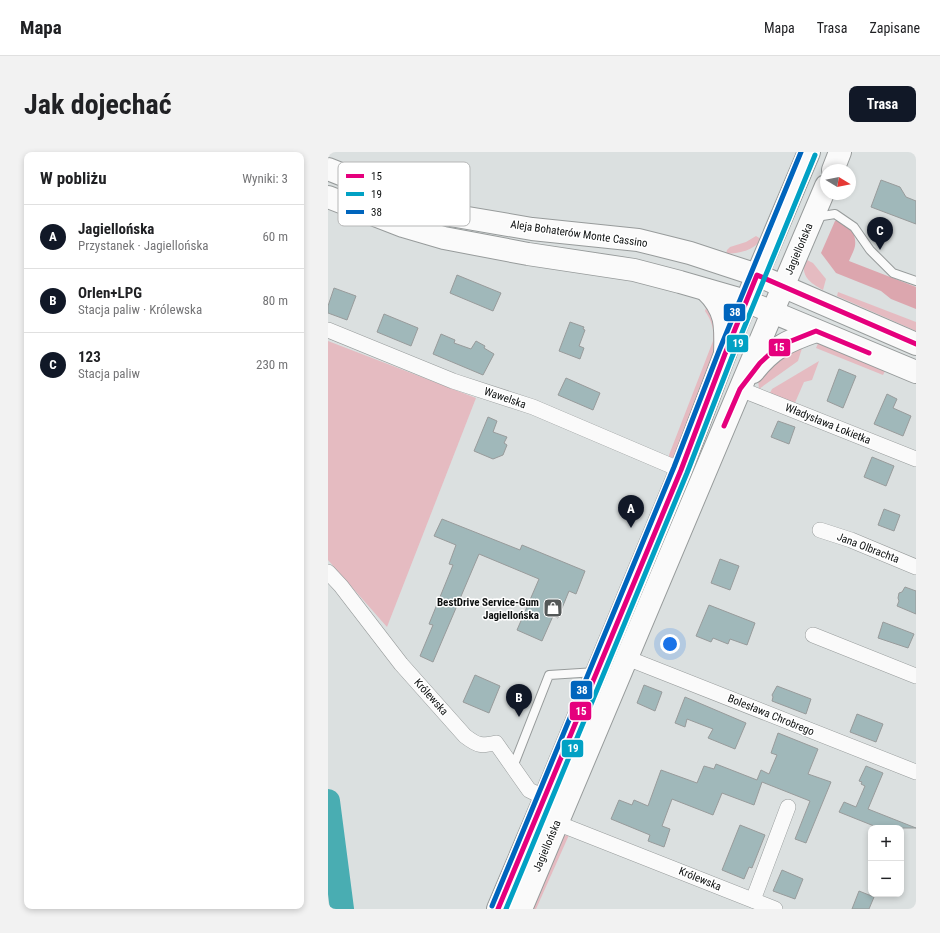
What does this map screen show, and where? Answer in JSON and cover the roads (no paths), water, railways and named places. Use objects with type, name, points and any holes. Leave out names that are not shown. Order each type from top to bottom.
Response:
[{"type":"main road","name":"Jagiellońska","points":[[498,909],[546,798],[681,470],[724,354],[809,152]]},
{"type":"main road","points":[[835,164],[840,152]]},
{"type":"main road","name":"Aleja Bohaterów Monte Cassino","points":[[328,169],[338,173]]},
{"type":"main road","points":[[328,197],[338,201]]},
{"type":"main road","name":"Jagiellońska","points":[[521,909],[820,200]]},
{"type":"main road","name":"Aleja Bohaterów Monte Cassino","points":[[470,218],[532,229],[638,240],[690,253],[756,275],[916,344]]},
{"type":"main road","points":[[403,226],[444,238],[528,254],[634,270],[680,282],[746,301],[916,372]]},
{"type":"main road","points":[[716,262],[731,261],[748,256],[762,249],[774,236]]},
{"type":"main road","points":[[706,290],[714,298],[723,315],[726,329],[724,354]]},
{"type":"main road","points":[[740,389],[760,363],[772,351],[794,339],[816,331]]},
{"type":"street","name":"Wawelska","points":[[328,330],[452,381],[533,407],[681,470]]},
{"type":"street","name":"Władysława Łokietka","points":[[740,389],[916,459]]},
{"type":"street","name":"Jana Olbrachta","points":[[820,530],[851,540],[916,566]]},
{"type":"street","name":"Królewska","points":[[328,572],[342,586],[401,664],[465,736],[475,744],[482,746],[496,743],[529,790],[546,798]]},
{"type":"street","points":[[813,635],[916,676]]},
{"type":"street","name":"Bolesława Chrobrego","points":[[627,658],[916,772]]},
{"type":"street","points":[[749,903],[788,808]]},
{"type":"street","name":"Królewska","points":[[557,822],[749,903],[775,909]]},
{"type":"lane","points":[[813,218],[835,214],[854,227],[870,250],[893,273],[916,281]]},
{"type":"lane","points":[[513,768],[549,675],[597,672]]},
{"type":"waterway","points":[[328,801],[342,909]]},
{"type":"place","name":"123","points":[[880,250]]},
{"type":"place","name":"Jagiellońska","points":[[631,528]]},
{"type":"place","name":"BestDrive Service-Gum Jagiellońska","points":[[553,608]]},
{"type":"place","name":"Orlen+LPG","points":[[519,717]]}]
